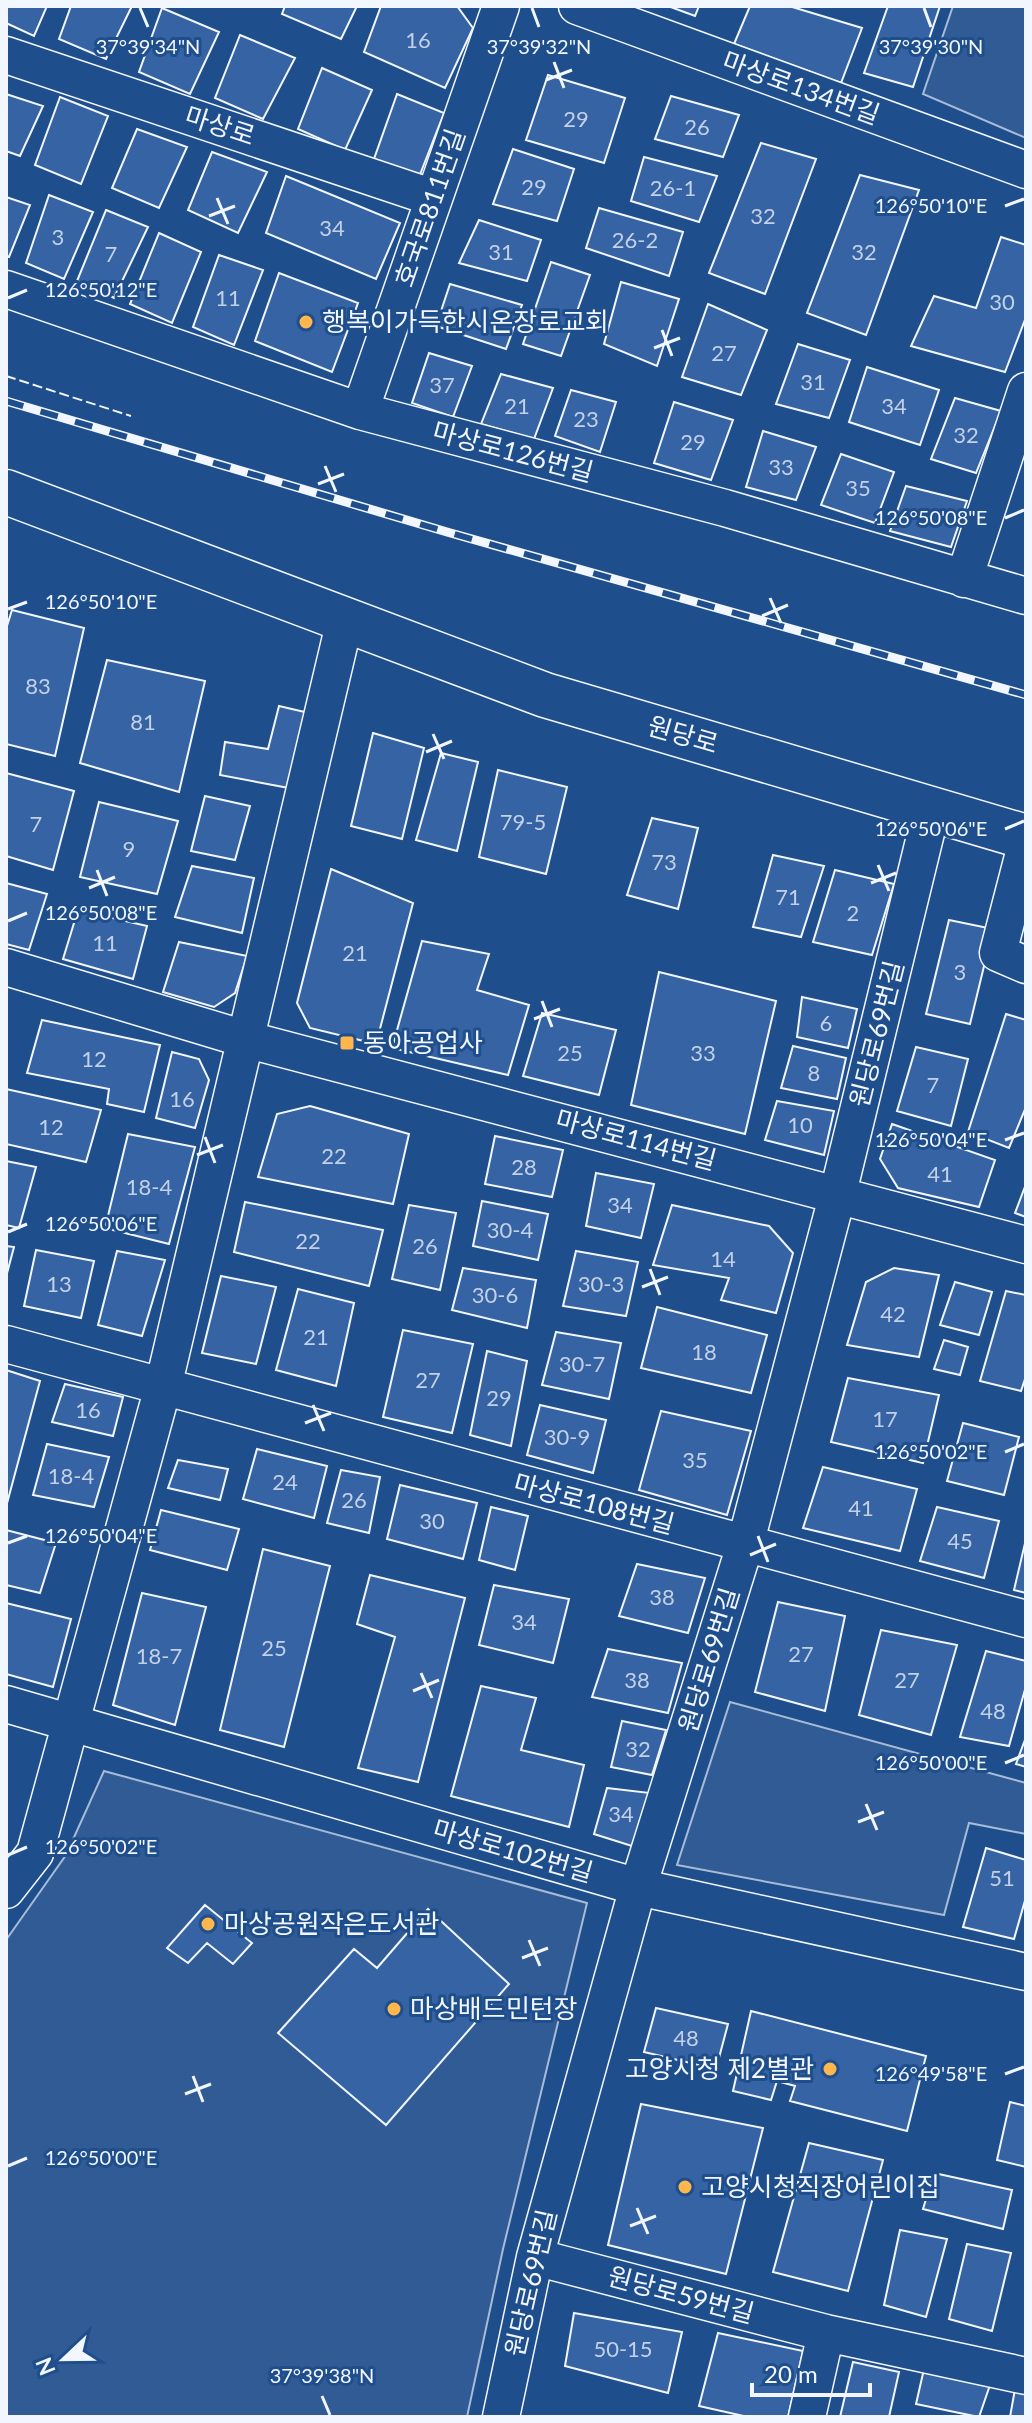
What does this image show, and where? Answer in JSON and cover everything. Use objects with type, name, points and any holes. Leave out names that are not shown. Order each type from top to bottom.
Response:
[{"type":"main road","name":"원당로","points":[[6,492],[545,695],[1026,837]]},
{"type":"street","name":"호국로811번길","points":[[360,411],[501,6]]},
{"type":"street","name":"마상로134번길","points":[[577,6],[1026,170]]},
{"type":"street","name":"마상로","points":[[6,55],[434,198]]},
{"type":"street","name":"마상로126번길","points":[[6,289],[360,411],[725,508],[1026,596]]},
{"type":"street","points":[[964,579],[1026,391]]},
{"type":"street","points":[[6,1890],[35,1853],[163,1387],[345,620]]},
{"type":"street","name":"원당로69번길","points":[[501,2417],[535,2257],[638,1887],[745,1545],[838,1193],[932,808]]},
{"type":"street","points":[[1026,845],[998,953],[1026,965]]},
{"type":"street","name":"마상로114번길","points":[[6,967],[245,1039],[1026,1245]]},
{"type":"street","name":"마상로108번길","points":[[6,1344],[1026,1619]]},
{"type":"street","name":"마상로102번길","points":[[6,1704],[638,1887],[1026,1972]]},
{"type":"street","name":"원당로59번길","points":[[535,2257],[826,2333],[1026,2376]]},
{"type":"street","points":[[807,2417],[826,2333]]},
{"type":"shaded area","points":[[953,6],[1026,6],[1026,138],[923,94]]},
{"type":"shaded area","points":[[730,1702],[1026,1783],[1026,1834],[969,1823],[944,1915],[677,1865]]},
{"type":"shaded area","points":[[104,1771],[587,1903],[503,2249],[467,2417],[6,2417],[6,1940],[66,1855]]},
{"type":"building","points":[[6,6],[47,6],[34,36],[6,23]]},
{"type":"building","points":[[71,6],[132,6],[106,59],[59,39]]},
{"type":"building","points":[[285,6],[357,6],[341,39],[282,14]]},
{"type":"building","points":[[381,6],[457,6],[473,28],[445,88],[364,52]]},
{"type":"building","points":[[668,6],[699,6],[695,16]]},
{"type":"building","points":[[750,6],[789,6],[862,28],[841,83],[734,44]]},
{"type":"building","points":[[888,6],[940,6],[913,87],[864,73]]},
{"type":"building","points":[[162,8],[219,32],[190,94],[139,72]]},
{"type":"building","points":[[240,35],[295,58],[263,119],[215,98]]},
{"type":"building","points":[[322,68],[372,90],[345,150],[298,129]]},
{"type":"building","points":[[548,75],[625,98],[604,163],[526,140]]},
{"type":"building","points":[[6,94],[43,106],[20,156],[6,151]]},
{"type":"building","points":[[397,94],[444,113],[419,177],[374,159]]},
{"type":"building","points":[[671,96],[739,115],[723,157],[655,139]]},
{"type":"building","points":[[60,97],[108,116],[81,184],[35,165]]},
{"type":"building","points":[[137,129],[187,147],[159,208],[112,188]]},
{"type":"building","points":[[761,143],[816,159],[765,294],[709,273]]},
{"type":"building","points":[[513,149],[574,169],[557,221],[493,204]]},
{"type":"building","points":[[212,152],[267,172],[238,233],[188,210]]},
{"type":"building","points":[[644,157],[717,176],[699,222],[631,201]]},
{"type":"building","points":[[860,175],[919,190],[866,335],[807,313]]},
{"type":"building","points":[[286,176],[400,223],[376,279],[266,233]]},
{"type":"building","points":[[49,195],[93,212],[64,279],[26,263]]},
{"type":"building","points":[[6,197],[30,205],[9,257],[6,256]]},
{"type":"building","points":[[599,208],[683,232],[669,276],[586,248]]},
{"type":"building","points":[[106,210],[148,227],[114,298],[77,281]]},
{"type":"building","points":[[479,220],[541,240],[527,281],[459,263]]},
{"type":"building","points":[[159,233],[201,252],[172,323],[130,304]]},
{"type":"building","points":[[1001,237],[1026,245],[1026,317],[1005,372],[911,346],[934,296],[976,308]]},
{"type":"building","points":[[219,255],[263,270],[234,345],[193,327]]},
{"type":"building","points":[[551,262],[590,275],[561,356],[523,344]]},
{"type":"building","name":"행복이가득한시온장로교회","points":[[279,273],[358,303],[332,372],[255,341]]},
{"type":"building","points":[[621,282],[679,299],[657,366],[604,344]]},
{"type":"building","points":[[450,284],[522,305],[506,349],[436,326]]},
{"type":"building","points":[[708,304],[767,330],[741,395],[682,377]]},
{"type":"building","points":[[798,344],[850,360],[829,418],[776,404]]},
{"type":"building","points":[[429,353],[472,366],[453,417],[412,403]]},
{"type":"building","points":[[867,367],[939,390],[920,445],[849,422]]},
{"type":"building","points":[[501,374],[553,388],[534,439],[481,424]]},
{"type":"building","points":[[571,390],[616,402],[600,452],[555,436]]},
{"type":"building","points":[[955,398],[1001,411],[976,473],[931,459]]},
{"type":"building","points":[[674,402],[733,420],[711,480],[654,463]]},
{"type":"building","points":[[763,431],[816,447],[796,500],[746,487]]},
{"type":"building","points":[[841,454],[894,472],[875,523],[821,505]]},
{"type":"building","points":[[906,486],[967,501],[951,547],[890,531]]},
{"type":"building","points":[[12,610],[84,628],[55,756],[6,744],[6,629]]},
{"type":"building","points":[[107,660],[205,681],[179,792],[80,763]]},
{"type":"building","points":[[279,706],[309,713],[289,788],[220,775],[225,742],[268,749]]},
{"type":"building","points":[[373,733],[424,748],[402,839],[351,826]]},
{"type":"building","points":[[441,753],[478,762],[457,851],[416,840]]},
{"type":"building","points":[[498,770],[567,787],[546,874],[479,857]]},
{"type":"building","points":[[6,773],[74,791],[53,870],[6,856]]},
{"type":"building","points":[[205,796],[250,806],[235,860],[191,851]]},
{"type":"building","points":[[99,802],[178,821],[157,894],[80,877]]},
{"type":"building","points":[[652,818],[698,828],[678,909],[627,895]]},
{"type":"building","points":[[773,855],[824,866],[801,937],[753,927]]},
{"type":"building","points":[[192,866],[254,878],[242,933],[175,917]]},
{"type":"building","points":[[331,869],[413,903],[376,1044],[310,1028],[297,1003]]},
{"type":"building","points":[[835,870],[894,884],[872,955],[813,942]]},
{"type":"building","points":[[6,883],[47,894],[29,950],[6,944]]},
{"type":"building","points":[[78,910],[147,926],[133,979],[63,959]]},
{"type":"building","points":[[949,920],[993,929],[970,1024],[926,1014]]},
{"type":"building","points":[[422,941],[489,954],[477,990],[529,1005],[508,1075],[392,1048]]},
{"type":"building","points":[[179,942],[247,956],[235,993],[214,1007],[163,992]]},
{"type":"building","points":[[659,972],[776,1001],[745,1134],[631,1105]]},
{"type":"building","points":[[802,997],[857,1009],[848,1048],[797,1037]]},
{"type":"building","points":[[542,1013],[616,1030],[599,1095],[523,1076]]},
{"type":"building","points":[[1006,1014],[1026,1020],[1026,1107],[1009,1148],[968,1132]]},
{"type":"building","points":[[42,1020],[160,1045],[144,1112],[107,1104],[109,1089],[27,1073]]},
{"type":"building","points":[[793,1046],[846,1058],[837,1099],[781,1088]]},
{"type":"building","points":[[916,1047],[968,1059],[951,1126],[897,1111]]},
{"type":"building","points":[[172,1052],[199,1059],[209,1080],[195,1128],[156,1118]]},
{"type":"building","points":[[6,1089],[101,1110],[86,1162],[6,1144]]},
{"type":"building","points":[[777,1101],[834,1111],[824,1155],[765,1140]]},
{"type":"building","points":[[310,1106],[409,1134],[393,1204],[258,1177],[277,1114]]},
{"type":"building","points":[[892,1124],[995,1160],[979,1207],[898,1188],[880,1159]]},
{"type":"building","points":[[128,1134],[195,1147],[169,1244],[105,1228]]},
{"type":"building","points":[[495,1136],[563,1150],[552,1197],[485,1184]]},
{"type":"building","points":[[6,1161],[36,1167],[19,1228],[6,1225]]},
{"type":"building","points":[[596,1173],[654,1184],[641,1238],[586,1226]]},
{"type":"building","points":[[1026,1184],[1026,1217],[1015,1213]]},
{"type":"building","points":[[482,1201],[548,1214],[538,1260],[473,1246]]},
{"type":"building","points":[[245,1202],[383,1230],[369,1286],[234,1252]]},
{"type":"building","points":[[409,1205],[456,1213],[440,1290],[392,1279]]},
{"type":"building","points":[[672,1205],[769,1226],[793,1253],[776,1313],[721,1300],[729,1278],[653,1265]]},
{"type":"building","points":[[6,1246],[14,1247],[6,1277]]},
{"type":"building","points":[[36,1250],[94,1261],[81,1318],[24,1306]]},
{"type":"building","points":[[117,1251],[165,1260],[142,1336],[98,1325]]},
{"type":"building","points":[[576,1251],[638,1262],[626,1316],[563,1306]]},
{"type":"building","points":[[463,1268],[536,1280],[527,1328],[452,1310]]},
{"type":"building","points":[[894,1268],[939,1275],[919,1357],[847,1345],[866,1282]]},
{"type":"building","points":[[221,1276],[276,1287],[256,1364],[202,1353]]},
{"type":"building","points":[[955,1282],[992,1292],[979,1335],[940,1325]]},
{"type":"building","points":[[298,1289],[354,1303],[336,1386],[276,1370]]},
{"type":"building","points":[[1006,1291],[1026,1295],[1026,1376],[1021,1391],[980,1381]]},
{"type":"building","points":[[657,1307],[767,1335],[751,1393],[641,1368]]},
{"type":"building","points":[[403,1330],[473,1344],[452,1433],[383,1417]]},
{"type":"building","points":[[556,1332],[621,1343],[609,1399],[542,1385]]},
{"type":"building","points":[[944,1340],[968,1347],[960,1375],[934,1369]]},
{"type":"building","points":[[487,1351],[527,1361],[511,1446],[470,1435]]},
{"type":"building","points":[[6,1370],[40,1381],[6,1507]]},
{"type":"building","points":[[848,1378],[939,1395],[923,1463],[831,1442]]},
{"type":"building","points":[[65,1384],[123,1397],[113,1436],[52,1422]]},
{"type":"building","points":[[540,1405],[606,1420],[593,1473],[527,1455]]},
{"type":"building","points":[[661,1411],[751,1431],[727,1515],[639,1490]]},
{"type":"building","points":[[963,1423],[1019,1437],[1004,1495],[947,1481]]},
{"type":"building","points":[[47,1444],[109,1457],[94,1507],[33,1495]]},
{"type":"building","points":[[257,1449],[327,1466],[314,1518],[243,1499]]},
{"type":"building","points":[[178,1460],[228,1469],[220,1500],[168,1488]]},
{"type":"building","points":[[823,1467],[917,1489],[900,1551],[803,1528]]},
{"type":"building","points":[[341,1470],[380,1477],[369,1533],[327,1523]]},
{"type":"building","points":[[400,1485],[477,1503],[463,1559],[387,1539]]},
{"type":"building","points":[[491,1507],[528,1516],[515,1570],[479,1560]]},
{"type":"building","points":[[937,1507],[999,1521],[984,1578],[920,1561]]},
{"type":"building","points":[[161,1510],[239,1529],[227,1570],[150,1550]]},
{"type":"building","points":[[6,1530],[56,1543],[40,1593],[6,1585]]},
{"type":"building","points":[[1026,1539],[1026,1593],[1014,1590]]},
{"type":"building","points":[[263,1549],[330,1566],[284,1747],[220,1730]]},
{"type":"building","points":[[637,1564],[705,1578],[688,1633],[619,1616]]},
{"type":"building","points":[[370,1575],[465,1598],[418,1782],[358,1768],[395,1637],[357,1624]]},
{"type":"building","points":[[494,1585],[569,1599],[553,1663],[479,1645]]},
{"type":"building","points":[[142,1593],[206,1607],[175,1725],[113,1705]]},
{"type":"building","points":[[778,1602],[845,1616],[825,1711],[755,1692]]},
{"type":"building","points":[[6,1603],[71,1619],[53,1687],[6,1674]]},
{"type":"building","points":[[881,1630],[957,1645],[931,1735],[859,1715]]},
{"type":"building","points":[[608,1649],[682,1663],[668,1713],[592,1697]]},
{"type":"building","points":[[986,1651],[1026,1661],[1026,1686],[1009,1746],[960,1737]]},
{"type":"building","points":[[481,1686],[536,1698],[521,1750],[584,1765],[569,1827],[451,1796]]},
{"type":"building","points":[[622,1721],[666,1730],[652,1775],[611,1767]]},
{"type":"building","points":[[1026,1737],[1026,1767],[1016,1764]]},
{"type":"building","points":[[607,1788],[650,1793],[632,1846],[594,1834]]},
{"type":"building","points":[[986,1848],[1026,1860],[1026,1897],[1014,1939],[963,1927]]},
{"type":"building","name":"마상공원작은도서관","points":[[205,1905],[252,1943],[233,1964],[207,1943],[188,1963],[167,1948]]},
{"type":"building","name":"마상배드민턴장","points":[[428,1909],[509,1984],[386,2125],[278,2033],[354,1949],[377,1968]]},
{"type":"building","points":[[656,2008],[728,2024],[716,2069],[644,2052]]},
{"type":"building","name":"고양시청 제2별관","points":[[751,2011],[926,2056],[907,2131],[790,2101],[795,2086],[777,2081],[771,2100],[733,2091]]},
{"type":"building","points":[[1010,2102],[1026,2106],[1026,2167],[997,2160]]},
{"type":"building","name":"고양시청직장어린이집","points":[[641,2104],[763,2128],[726,2274],[608,2245]]},
{"type":"building","points":[[809,2143],[883,2160],[848,2291],[773,2272]]},
{"type":"building","points":[[934,2173],[1012,2190],[1003,2229],[923,2209]]},
{"type":"building","points":[[900,2230],[947,2239],[926,2317],[884,2305]]},
{"type":"building","points":[[967,2244],[1011,2253],[992,2331],[949,2319]]},
{"type":"building","points":[[574,2313],[682,2332],[668,2393],[565,2366]]},
{"type":"building","points":[[718,2333],[803,2351],[788,2417],[748,2417],[699,2406]]},
{"type":"building","points":[[853,2362],[899,2372],[889,2417],[840,2417]]},
{"type":"building","points":[[924,2369],[990,2385],[979,2417],[916,2404]]},
{"type":"building","points":[[1015,2389],[1026,2391],[1026,2417],[1010,2417]]},
{"type":"railway","points":[[6,401],[447,532],[1026,695]]},
{"type":"fence","points":[[6,376],[131,416]]},
{"type":"place","name":"행복이가득한시온장로교회","points":[[306,322]]},
{"type":"place","name":"동아공업사","points":[[347,1043]]},
{"type":"place","name":"마상공원작은도서관","points":[[208,1924]]},
{"type":"place","name":"마상배드민턴장","points":[[394,2009]]},
{"type":"place","name":"고양시청 제2별관","points":[[830,2069]]},
{"type":"place","name":"고양시청직장어린이집","points":[[685,2187]]}]
